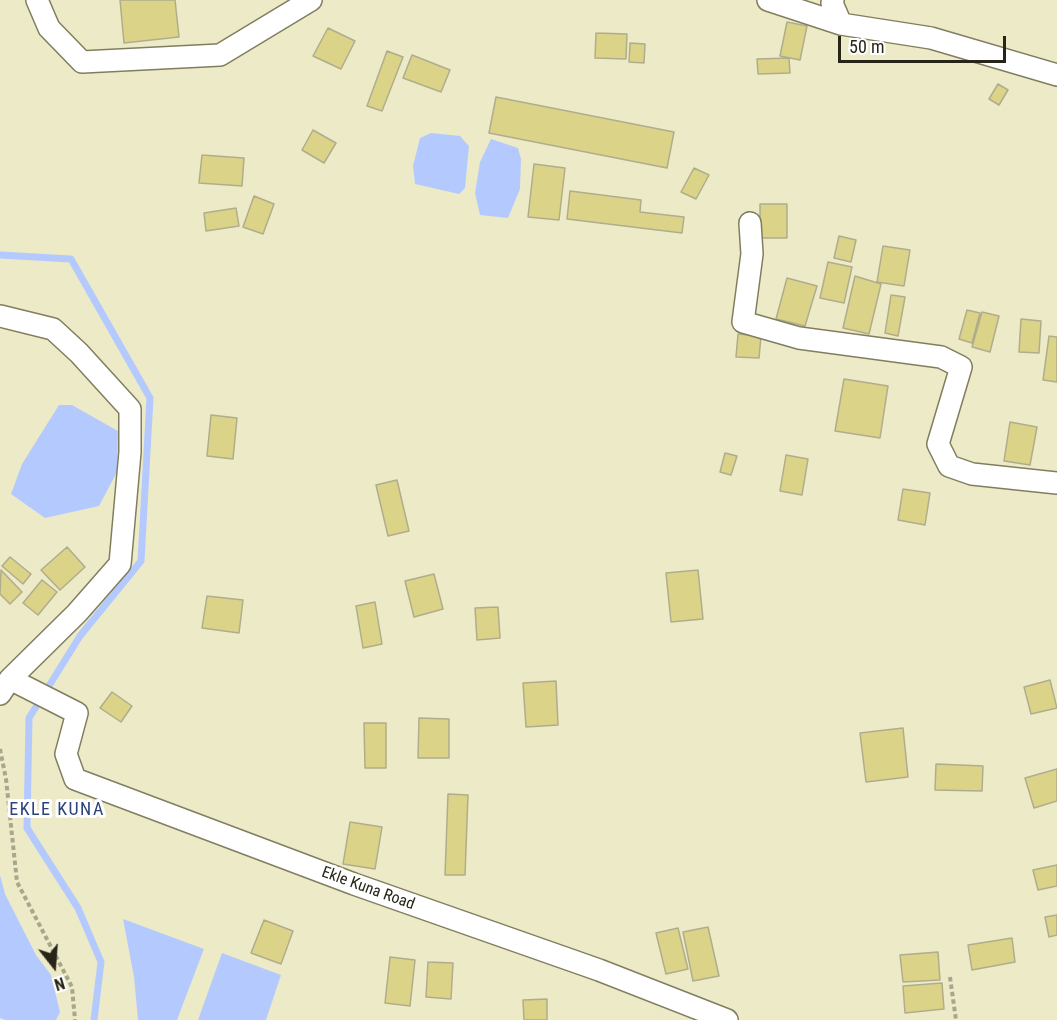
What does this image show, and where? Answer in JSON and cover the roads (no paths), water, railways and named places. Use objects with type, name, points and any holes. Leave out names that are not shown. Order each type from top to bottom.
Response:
[{"type":"street","points":[[37,0],[50,28],[82,62],[220,55],[311,0]]},
{"type":"street","points":[[768,0],[842,24],[931,38],[1057,75]]},
{"type":"street","points":[[833,0],[832,3],[842,24]]},
{"type":"street","points":[[750,223],[752,254],[743,322],[799,338],[941,357],[961,367],[938,444],[949,466],[972,474],[1057,483]]},
{"type":"street","points":[[0,316],[53,329],[79,353],[130,409],[130,452],[120,564],[5,686]]},
{"type":"street","name":"Ekle Kuna Road","points":[[5,686],[77,713],[66,754],[75,779],[354,884],[599,970],[727,1020]]},
{"type":"water","points":[[431,133],[460,136],[469,146],[465,188],[459,194],[415,184],[413,166],[420,138]]},
{"type":"water","points":[[491,139],[518,148],[521,159],[520,189],[508,218],[480,215],[475,193],[480,162]]},
{"type":"water","points":[[59,405],[72,405],[118,431],[117,472],[99,506],[45,518],[11,494],[22,464]]},
{"type":"water","points":[[0,875],[5,894],[36,955],[51,975],[60,1012],[56,1020],[0,1018]]},
{"type":"water","points":[[123,919],[204,949],[177,1020],[138,1020],[134,977]]},
{"type":"water","points":[[222,953],[281,975],[266,1020],[198,1020]]},
{"type":"waterway","points":[[0,255],[71,259],[150,398],[141,561],[80,636],[29,718],[27,828],[78,908],[101,962],[94,1020]]},
{"type":"district","name":"EKLE KUNA","points":[[57,810]]}]
